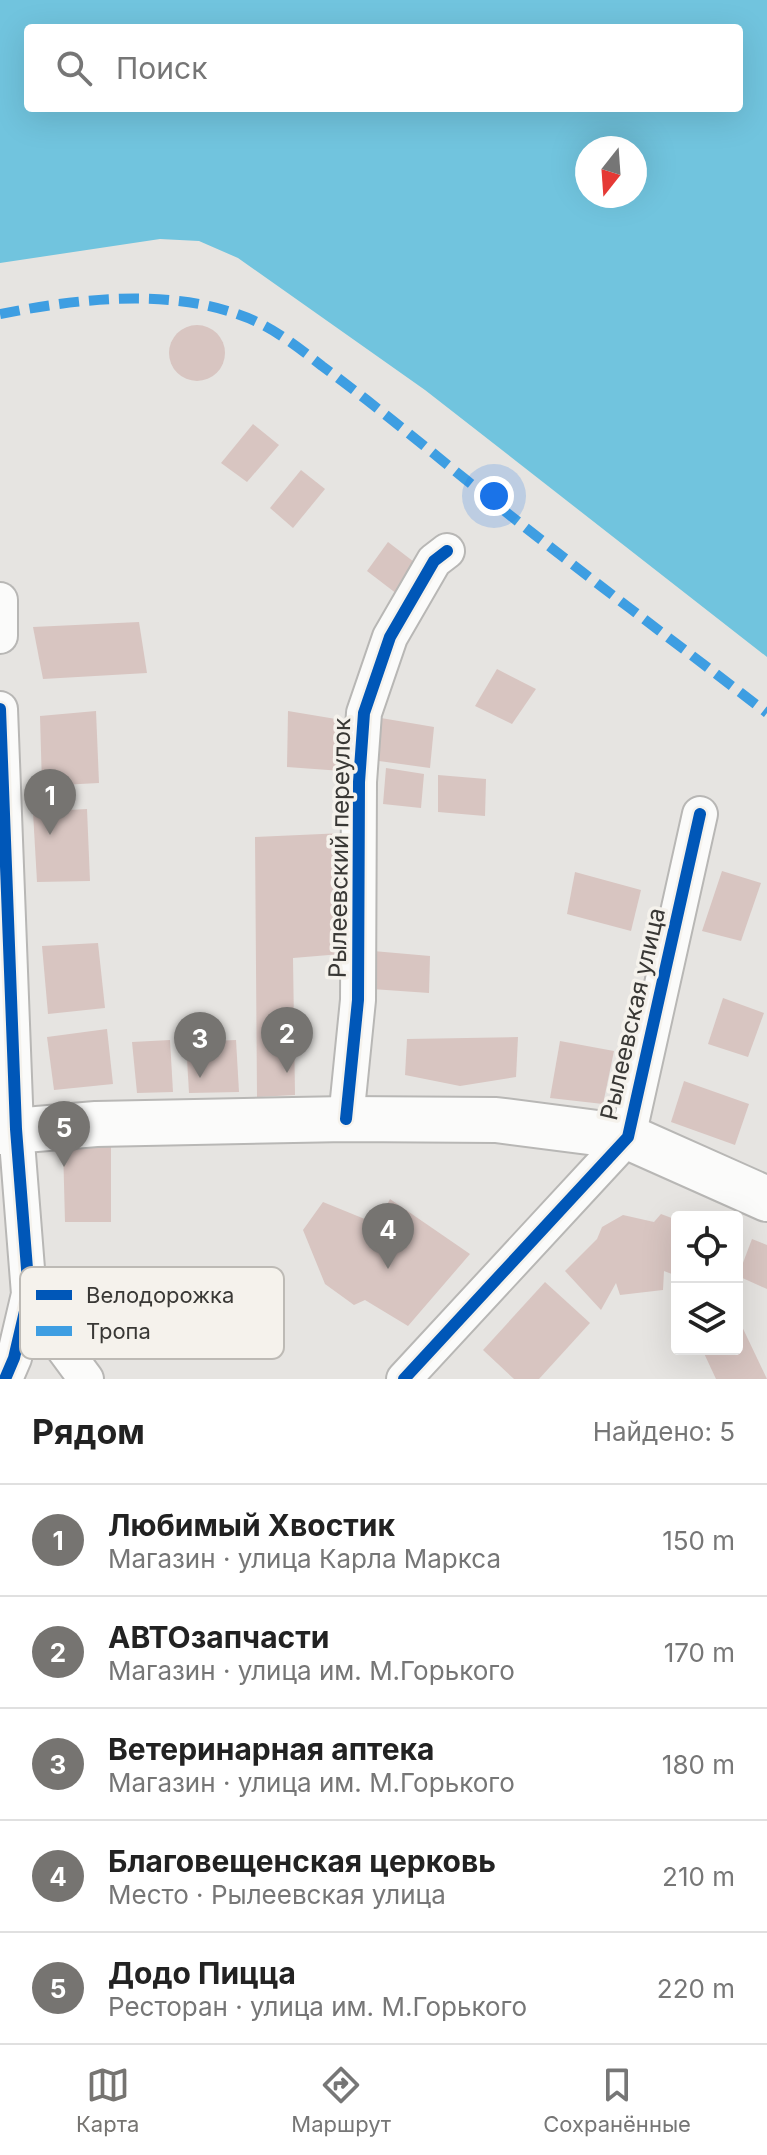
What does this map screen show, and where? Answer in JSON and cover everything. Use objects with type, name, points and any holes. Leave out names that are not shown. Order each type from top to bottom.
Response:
[{"type":"main road","points":[[8,1131],[96,1124],[346,1119],[496,1120],[628,1137],[767,1199]]},
{"type":"street","name":"Рылеевский переулок","points":[[346,1119],[358,1000],[359,782],[364,713],[390,637],[434,561],[447,551]]},
{"type":"street","points":[[0,600],[0,636]]},
{"type":"street","points":[[0,709],[8,1131],[26,1267]]},
{"type":"street","name":"Рылеевская улица","points":[[404,1379],[628,1137],[700,814]]},
{"type":"street","points":[[5,1379],[20,1336]]},
{"type":"street","points":[[71,1359],[86,1379]]},
{"type":"water","points":[[0,0],[767,0],[767,657],[425,390],[238,258],[199,241],[160,239],[0,263]]},
{"type":"building","points":[[197,325],[217,333],[225,353],[217,373],[197,381],[177,373],[169,353],[177,333]]},
{"type":"building","points":[[253,424],[279,445],[247,482],[221,463]]},
{"type":"building","points":[[301,470],[325,489],[293,528],[270,508]]},
{"type":"building","points":[[388,542],[418,565],[397,594],[367,571]]},
{"type":"building","points":[[139,622],[147,673],[43,679],[33,627]]},
{"type":"building","points":[[497,669],[536,689],[512,724],[475,706]]},
{"type":"building","points":[[96,711],[99,783],[42,786],[40,716]]},
{"type":"building","points":[[288,711],[348,721],[342,771],[287,767]]},
{"type":"building","points":[[381,718],[434,727],[430,768],[379,761]]},
{"type":"building","points":[[386,768],[424,774],[421,808],[383,804]]},
{"type":"building","points":[[438,775],[486,779],[485,816],[438,812]]},
{"type":"building","points":[[87,809],[90,881],[37,882],[33,812]]},
{"type":"building","points":[[344,833],[341,954],[293,958],[295,1095],[257,1097],[255,837]]},
{"type":"building","points":[[722,871],[761,883],[741,941],[702,931]]},
{"type":"building","points":[[575,872],[641,890],[631,931],[567,914]]},
{"type":"building","points":[[98,943],[105,1008],[48,1014],[42,946]]},
{"type":"building","points":[[373,951],[430,956],[429,993],[372,989]]},
{"type":"building","points":[[723,998],[764,1013],[748,1057],[708,1044]]},
{"type":"building","points":[[107,1029],[113,1084],[54,1090],[47,1037]]},
{"type":"building","points":[[518,1037],[516,1077],[460,1086],[405,1075],[407,1039]]},
{"type":"building","points":[[170,1040],[173,1092],[137,1093],[132,1042]]},
{"type":"building","points":[[236,1040],[239,1092],[189,1093],[186,1042]]},
{"type":"building","points":[[560,1041],[614,1051],[603,1104],[550,1098]]},
{"type":"building","points":[[684,1081],[749,1104],[735,1145],[671,1122]]},
{"type":"building","points":[[111,1145],[111,1222],[65,1222],[63,1146]]},
{"type":"building","points":[[390,1199],[470,1254],[408,1326],[365,1300],[354,1305],[325,1284],[303,1230],[323,1202],[377,1224]]},
{"type":"building","points":[[661,1214],[671,1218],[671,1274],[664,1271],[663,1290],[620,1295],[616,1283],[601,1310],[565,1271],[597,1239],[602,1227],[623,1215],[654,1222]]},
{"type":"building","points":[[752,1239],[767,1245],[767,1289],[743,1278],[743,1263]]},
{"type":"building","points":[[545,1282],[590,1323],[539,1379],[514,1379],[483,1350]]},
{"type":"building","points":[[743,1329],[767,1379],[716,1379],[705,1355],[743,1355]]},
{"type":"marked path","points":[[0,314],[59,304],[152,299],[212,307],[262,325],[293,344],[767,713]]},
{"type":"cycle path","points":[[346,1119],[358,1000],[359,782],[364,713],[390,637],[434,561],[447,551]]},
{"type":"cycle path","points":[[0,709],[16,1129],[27,1267]]},
{"type":"cycle path","points":[[404,1379],[628,1137],[700,814]]},
{"type":"cycle path","points":[[5,1379],[20,1332]]},
{"type":"place","name":"Любимый Хвостик","points":[[50,835]]},
{"type":"place","name":"АВТОзапчасти","points":[[287,1073]]},
{"type":"place","name":"Ветеринарная аптека","points":[[200,1078]]},
{"type":"place","name":"Додо Пицца","points":[[64,1167]]},
{"type":"place","name":"Благовещенская церковь","points":[[388,1269]]}]
